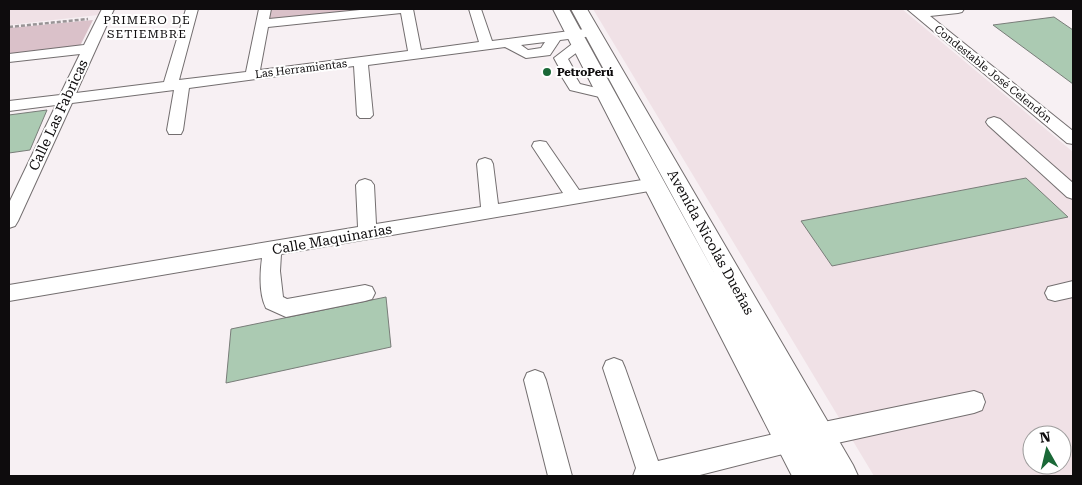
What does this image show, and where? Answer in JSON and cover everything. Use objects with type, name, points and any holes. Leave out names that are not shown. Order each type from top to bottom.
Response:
[{"type":"main road","name":"Avenida Nicolás Dueñas","points":[[561,9],[576,37],[617,99],[842,476]]},
{"type":"main road","name":"Avenida Nicolás Dueñas","points":[[576,37],[579,9]]},
{"type":"main road","name":"Avenida Nicolás Dueñas","points":[[617,99],[655,184],[809,476]]},
{"type":"street","points":[[174,130],[176,85],[192,9]]},
{"type":"street","points":[[252,75],[265,9]]},
{"type":"street","points":[[262,24],[406,9],[415,55]]},
{"type":"street","points":[[475,9],[487,46]]},
{"type":"street","points":[[916,12],[958,9]]},
{"type":"street","name":"Condestable José Celendón","points":[[916,12],[1073,139]]},
{"type":"street","name":"Calle Las Fabricas","points":[[9,221],[106,13]]},
{"type":"street","points":[[508,43],[526,54],[545,52],[576,37]]},
{"type":"street","points":[[565,68],[576,37]]},
{"type":"street","name":"Las Herramientas","points":[[9,106],[508,43],[576,37]]},
{"type":"street","points":[[9,58],[89,49]]},
{"type":"street","points":[[545,52],[565,68],[575,87],[617,99]]},
{"type":"street","points":[[361,62],[365,115]]},
{"type":"street","points":[[994,122],[1073,194]]},
{"type":"street","points":[[540,146],[569,187],[574,198]]},
{"type":"street","points":[[485,164],[488,199],[492,212]]},
{"type":"street","name":"Calle Maquinarias","points":[[9,293],[655,184]]},
{"type":"street","points":[[365,185],[368,233]]},
{"type":"street","points":[[272,249],[270,271],[273,302],[286,308],[365,293]]},
{"type":"street","points":[[614,368],[648,476],[791,442]]},
{"type":"street","points":[[535,380],[560,476]]},
{"type":"street","points":[[819,435],[974,402]]},
{"type":"path","points":[[9,27],[106,13]]},
{"type":"shaded area","points":[[9,9],[110,9],[107,14],[9,25]]},
{"type":"shaded area","points":[[271,9],[391,9],[269,21]]},
{"type":"shaded area","points":[[593,9],[902,9],[1073,152],[1073,476],[874,476]]},
{"type":"shaded area","points":[[93,20],[79,48],[9,55],[9,28]]},
{"type":"building","points":[[1054,17],[1073,30],[1073,84],[993,25]]},
{"type":"building","points":[[47,110],[30,150],[9,153],[9,115]]},
{"type":"building","points":[[1026,178],[1068,217],[832,266],[801,221]]},
{"type":"building","points":[[386,297],[391,347],[226,383],[231,329]]},
{"type":"place","name":"PetroPerú","points":[[547,72]]},
{"type":"district","name":"PRIMERO DE SETIEMBRE","points":[[147,27]]}]
